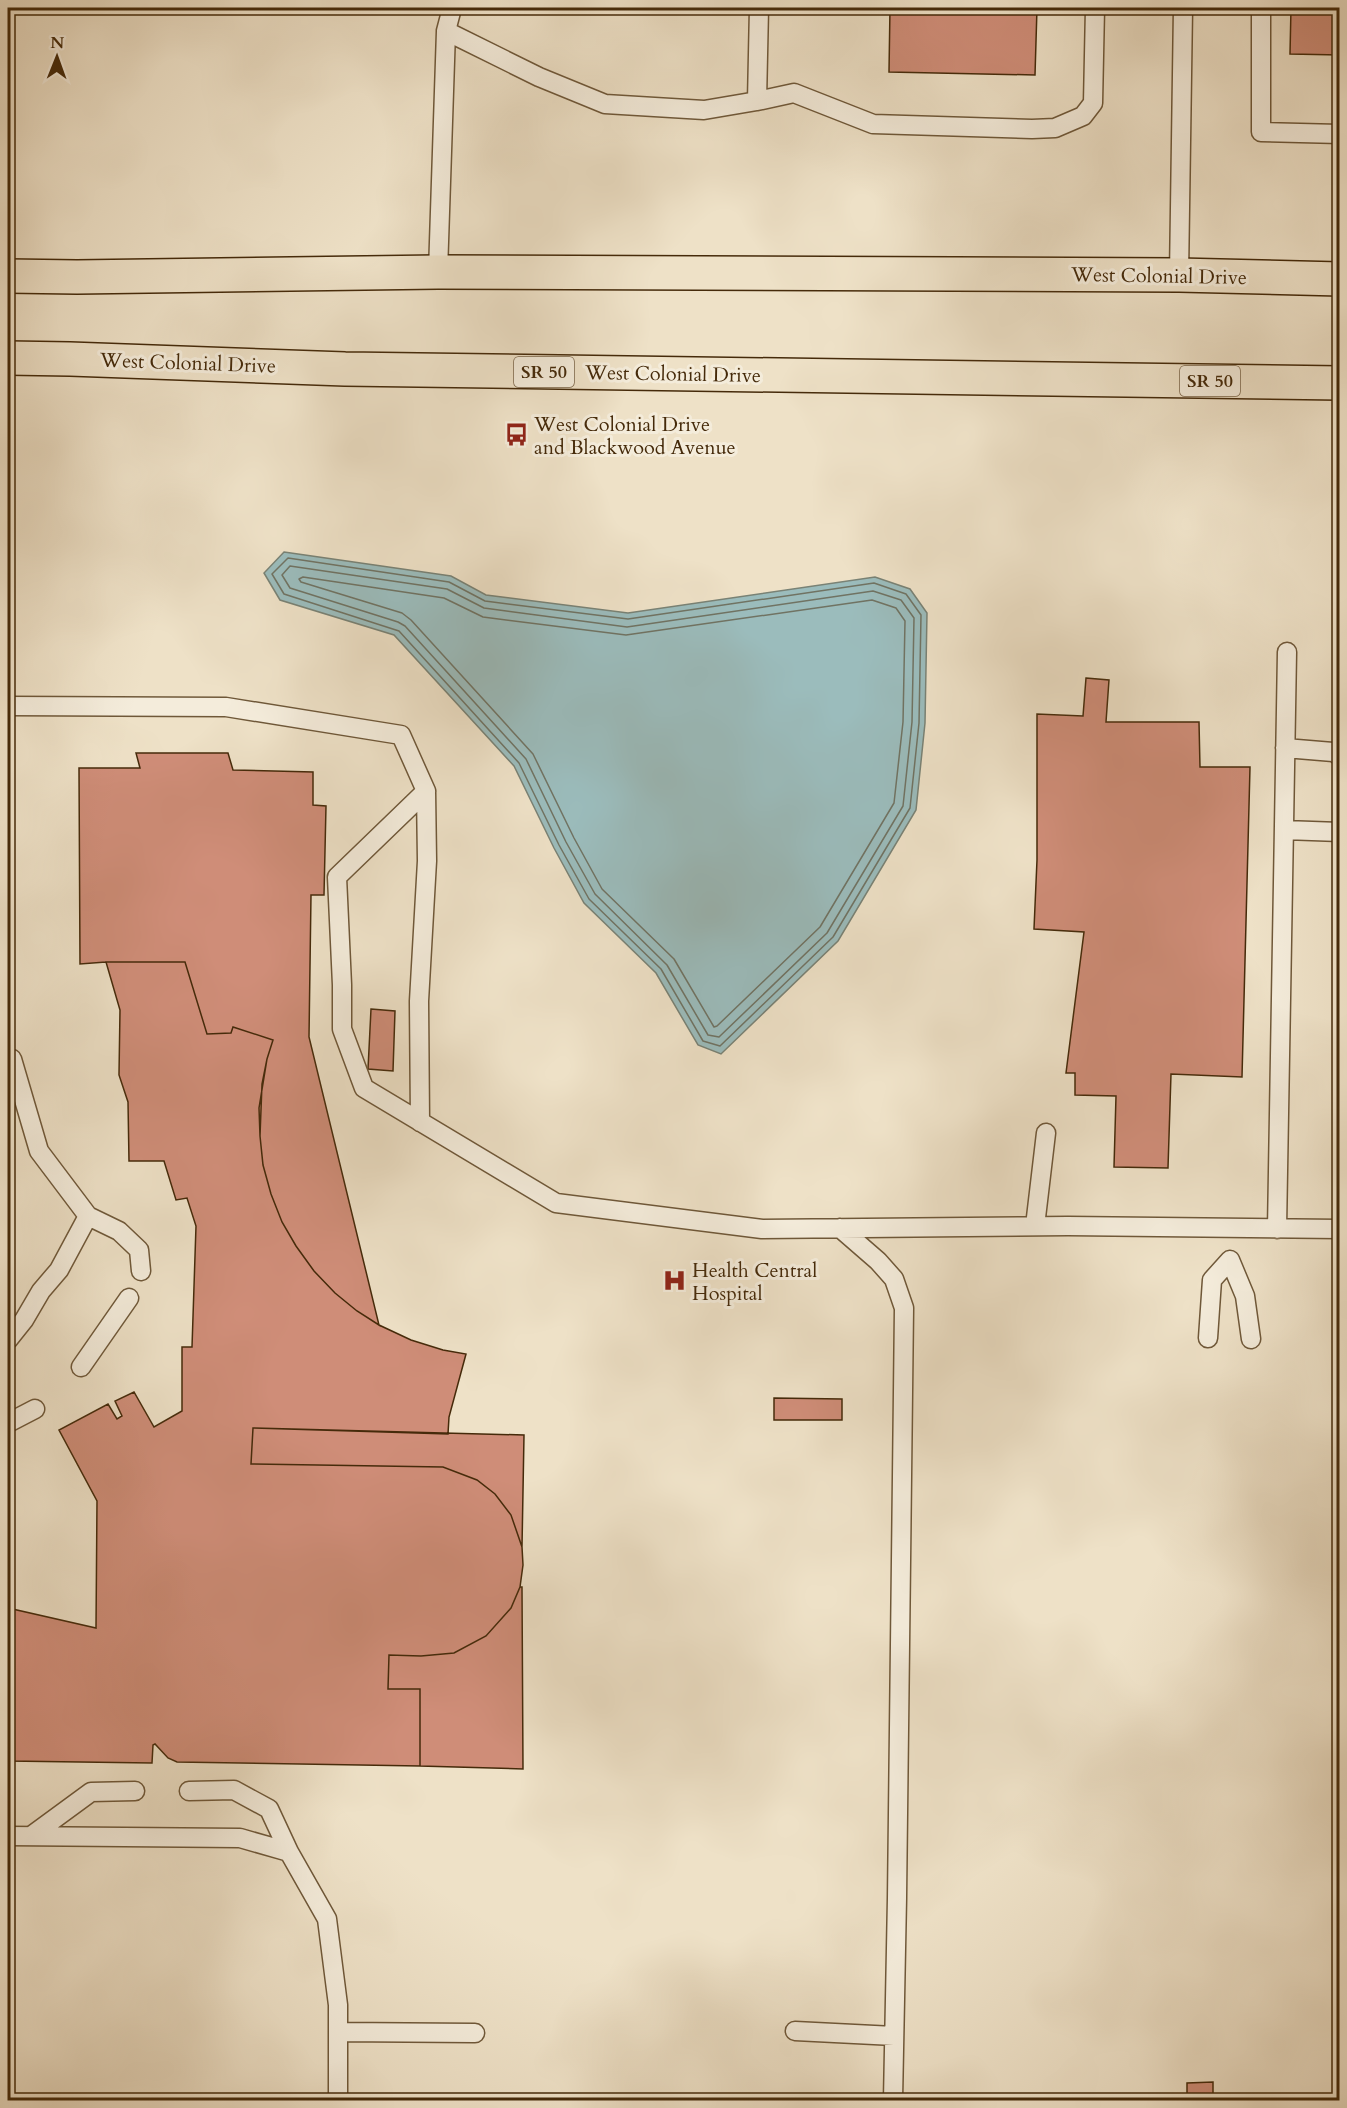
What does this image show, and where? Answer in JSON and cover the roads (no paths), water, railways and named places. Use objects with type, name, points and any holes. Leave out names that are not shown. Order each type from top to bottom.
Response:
[{"type":"highway","name":"West Colonial Drive","points":[[8,276],[438,272],[1179,275],[1340,279]]},
{"type":"highway","name":"West Colonial Drive","points":[[8,358],[70,358],[345,369],[1340,383]]},
{"type":"lane","points":[[438,272],[446,30],[452,8]]},
{"type":"lane","points":[[757,101],[759,8]]},
{"type":"lane","points":[[446,30],[539,77],[605,104],[704,110],[794,93],[873,124],[1055,128],[1083,116],[1093,104],[1095,8]]},
{"type":"lane","points":[[1179,275],[1183,8]]},
{"type":"lane","points":[[1261,8],[1261,132],[1340,134]]},
{"type":"lane","points":[[1277,1229],[1287,652]]},
{"type":"lane","points":[[8,706],[226,707],[401,735],[426,792],[427,861],[419,1001],[420,1122]]},
{"type":"lane","points":[[1285,748],[1333,752],[1340,756]]},
{"type":"lane","points":[[426,792],[337,877],[342,1029],[364,1088],[556,1203],[762,1229],[1035,1226],[1340,1230]]},
{"type":"lane","points":[[1284,830],[1340,832]]},
{"type":"lane","points":[[12,1059],[39,1151],[88,1216],[119,1231],[139,1250],[141,1271]]},
{"type":"lane","points":[[1035,1226],[1046,1133]]},
{"type":"lane","points":[[8,1340],[59,1270],[88,1216]]},
{"type":"lane","points":[[840,1228],[878,1261],[894,1279],[904,1308],[893,2100]]},
{"type":"lane","points":[[1209,1338],[1212,1280],[1230,1260],[1236,1228]]},
{"type":"lane","points":[[1230,1260],[1245,1296],[1251,1339]]},
{"type":"lane","points":[[81,1367],[129,1298]]},
{"type":"lane","points":[[8,1423],[35,1409]]},
{"type":"lane","points":[[189,1791],[234,1790],[269,1809],[288,1852],[327,1919],[338,2005],[338,2100]]},
{"type":"lane","points":[[31,1836],[91,1792],[135,1791]]},
{"type":"lane","points":[[8,1836],[240,1838],[288,1852]]},
{"type":"lane","points":[[795,2031],[894,2036]]},
{"type":"lane","points":[[338,2032],[475,2033]]},
{"type":"water","points":[[284,552],[451,576],[486,595],[628,613],[875,577],[910,589],[927,613],[925,723],[916,810],[838,941],[721,1054],[698,1045],[656,973],[584,903],[514,766],[394,635],[280,600],[264,573]]},
{"type":"place","name":"West Colonial Drive and Blackwood Avenue","points":[[516,435]]},
{"type":"place","name":"Health Central Hospital","points":[[674,1281]]}]
